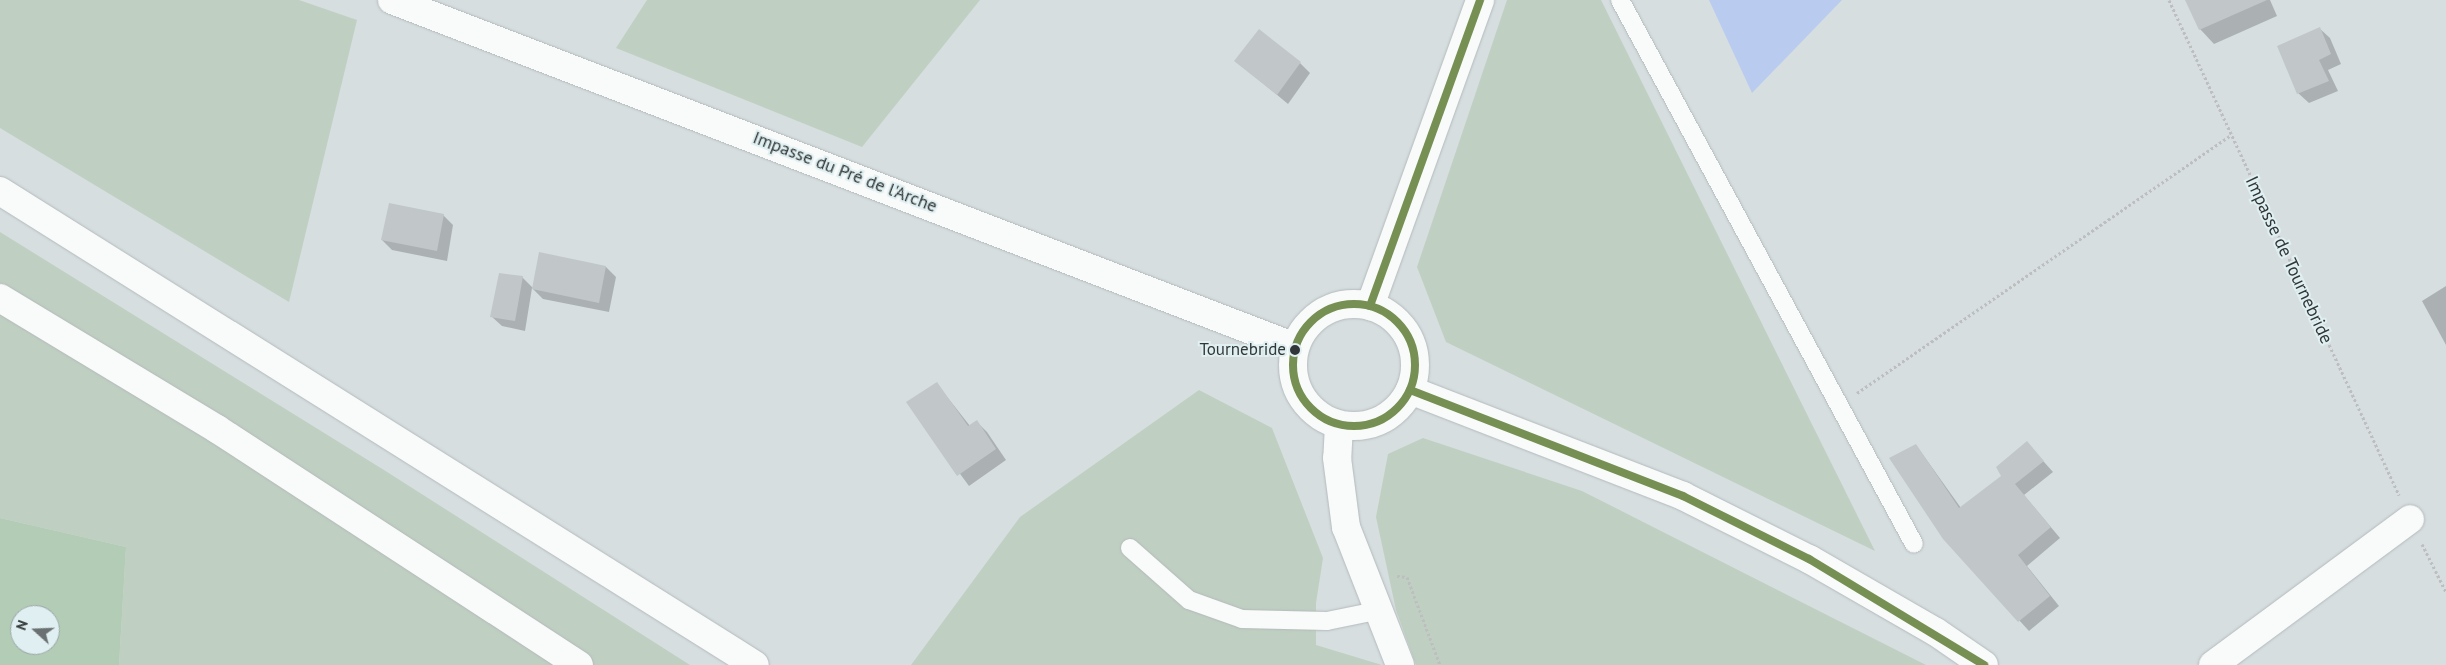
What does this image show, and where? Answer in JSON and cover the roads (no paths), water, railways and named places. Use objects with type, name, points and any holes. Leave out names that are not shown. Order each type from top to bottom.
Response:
[{"type":"main road","name":"Impasse du Pré de l'Arche","points":[[392,0],[1295,347]]},
{"type":"main road","points":[[1370,306],[1480,0]]},
{"type":"main road","points":[[0,191],[755,665]]},
{"type":"main road","points":[[0,298],[217,429],[579,665]]},
{"type":"main road","points":[[1370,306],[1389,315],[1413,349],[1415,370],[1410,390],[1398,408],[1380,420],[1360,426],[1339,425],[1313,410],[1296,386],[1295,347],[1304,330],[1333,307],[1370,306]]},
{"type":"main road","points":[[1410,390],[1683,496],[1809,559],[1936,632],[1984,665]]},
{"type":"main road","points":[[1339,425],[1337,458],[1346,527],[1376,611],[1400,665]]},
{"type":"main road","points":[[2213,665],[2410,519]]},
{"type":"lane","points":[[1620,0],[1914,544]]},
{"type":"lane","points":[[1130,548],[1189,600],[1242,619],[1328,622],[1376,611]]},
{"type":"water","points":[[1709,0],[1842,0],[1752,93]]},
{"type":"place","name":"Tournebride","points":[[1295,350]]}]
